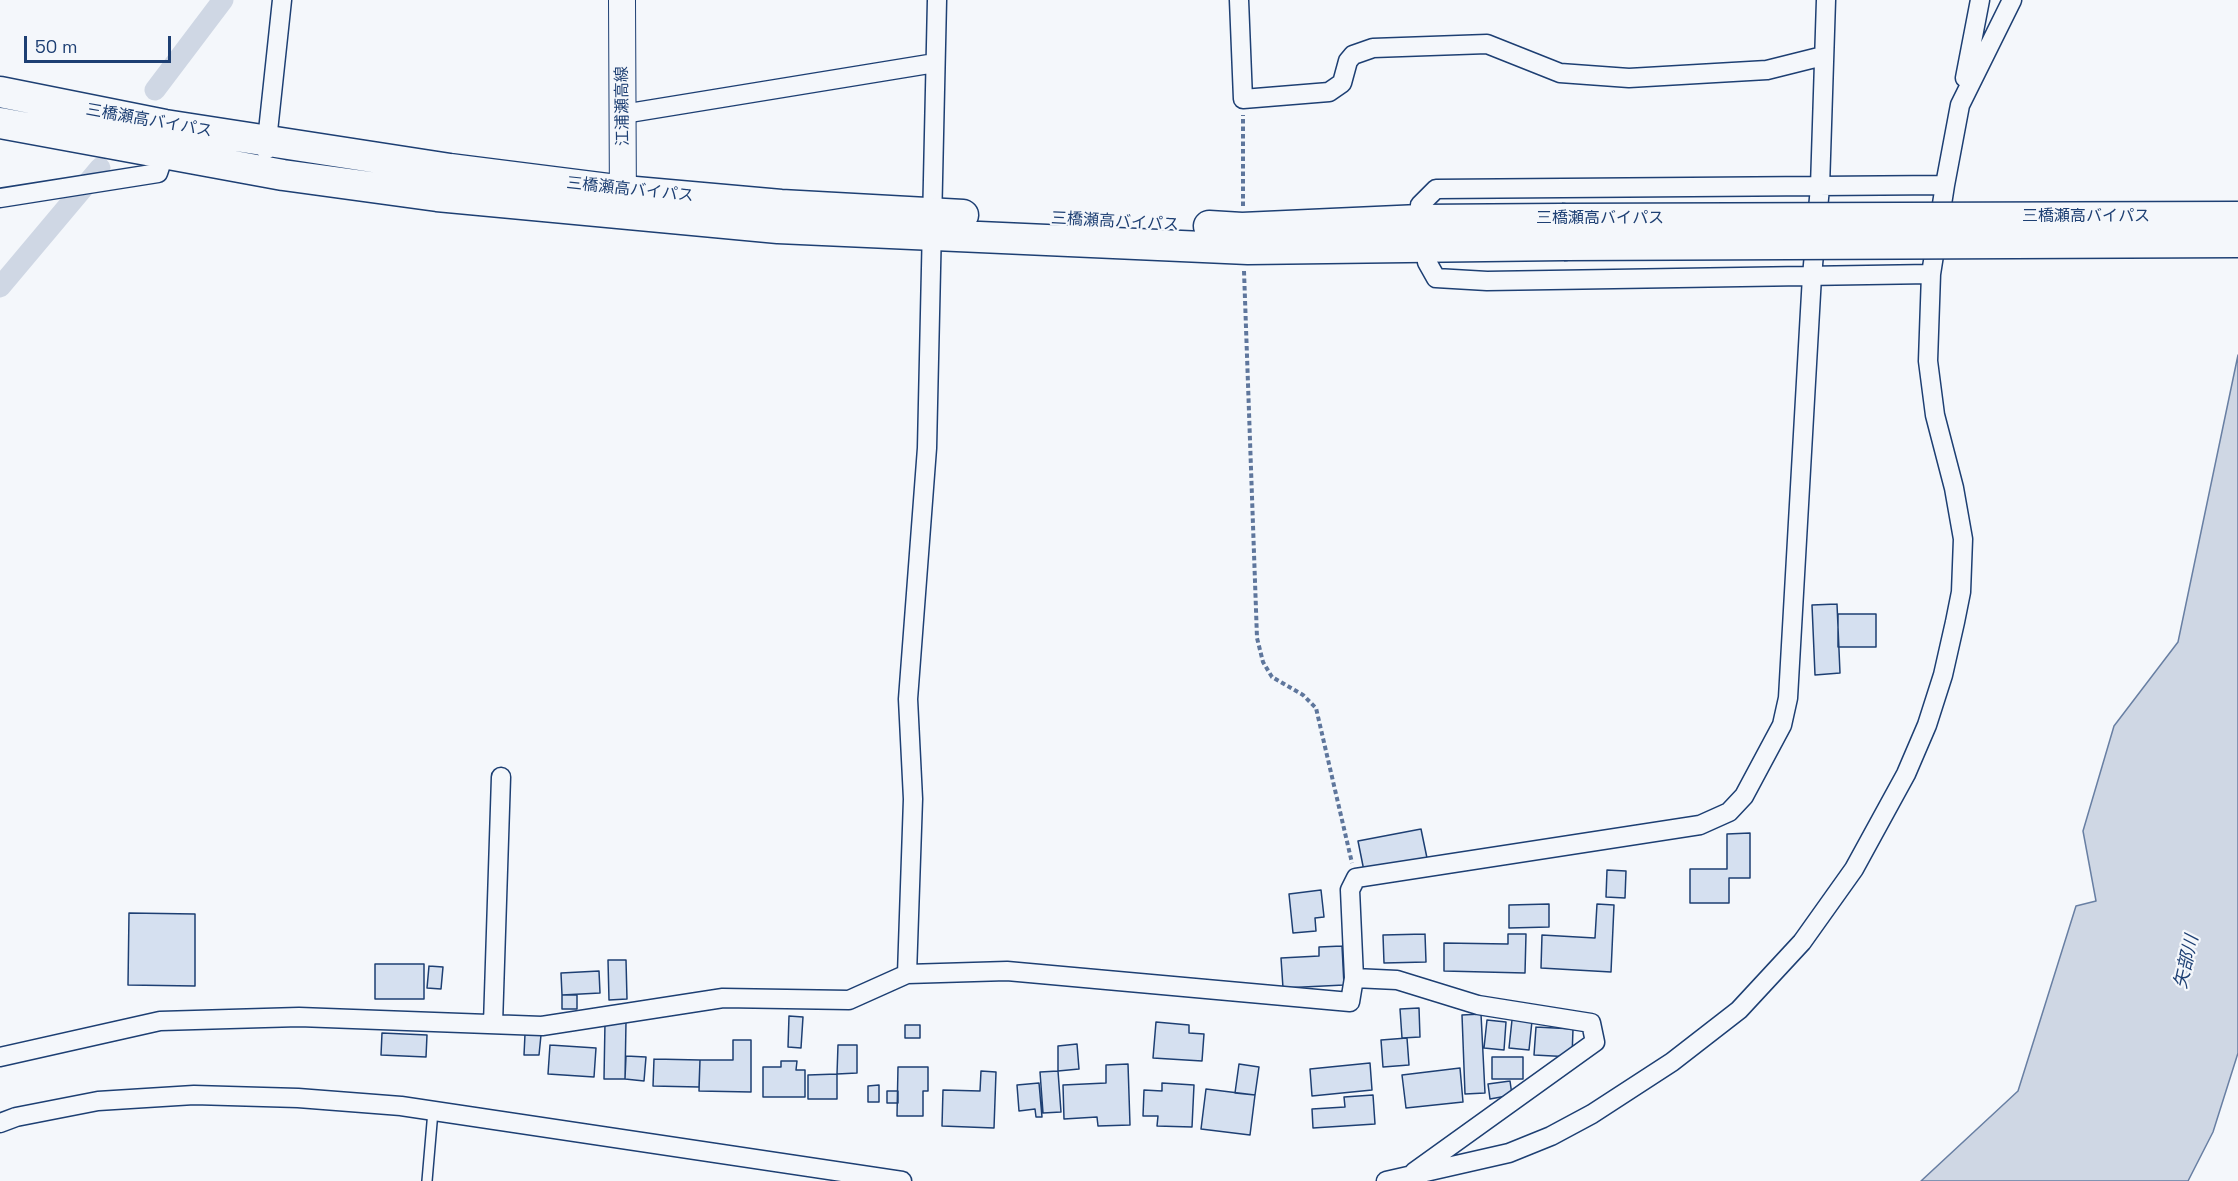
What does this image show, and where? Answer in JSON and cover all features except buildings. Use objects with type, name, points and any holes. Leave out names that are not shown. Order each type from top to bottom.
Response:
[{"type":"highway","name":"三橋瀬高バイパス","points":[[0,92],[165,125],[450,169],[623,202],[778,228],[931,224],[1243,238],[2238,217]]},
{"type":"highway","name":"三橋瀬高バイパス","points":[[0,123],[164,155],[437,196],[623,202]]},
{"type":"highway","name":"三橋瀬高バイパス","points":[[1563,232],[2238,242]]},
{"type":"main road","name":"江浦瀬高線","points":[[622,0],[623,202]]},
{"type":"street","points":[[260,171],[268,141],[282,0]]},
{"type":"street","points":[[907,975],[913,799],[908,699],[927,448],[937,0]]},
{"type":"street","points":[[1239,0],[1244,99],[1329,92],[1341,83],[1348,62],[1353,55],[1373,48],[1487,44],[1560,73],[1629,78],[1767,70],[1823,56]]},
{"type":"street","points":[[0,1057],[160,1021],[299,1017],[542,1026],[723,998],[849,1000],[907,975],[1006,971],[1350,1002],[1354,978],[1350,890],[1356,878],[1700,825],[1729,812],[1744,796],[1782,724],[1788,698],[1812,276],[1820,187],[1826,0]]},
{"type":"street","points":[[1386,1181],[1491,1159],[1551,1136],[1592,1114],[1672,1062],[1739,1010],[1802,942],[1859,860],[1906,774],[1943,675],[1961,592],[1963,539],[1954,488],[1935,415],[1928,361],[1931,274],[1945,185],[1980,0]]},
{"type":"street","points":[[1960,105],[2012,0]]},
{"type":"street","points":[[623,114],[935,63]]},
{"type":"street","points":[[0,198],[158,173],[164,155]]},
{"type":"street","points":[[1931,274],[1487,281],[1436,278],[1427,262],[1420,205],[1436,189],[1945,185]]},
{"type":"street","points":[[494,1024],[501,777]]},
{"type":"street","points":[[1354,978],[1397,980],[1478,1005],[1591,1023],[1595,1042],[1410,1175]]},
{"type":"street","points":[[0,1123],[16,1117],[98,1101],[194,1095],[298,1098],[433,1111],[903,1181]]},
{"type":"lane","points":[[427,1181],[433,1111]]},
{"type":"path","points":[[1244,99],[1243,238],[1257,638],[1263,662],[1272,676],[1303,694],[1316,708],[1356,878]]},
{"type":"water","name":"矢部川","points":[[2238,355],[2238,1053],[2213,1132],[2188,1181],[1921,1181],[2018,1091],[2076,906],[2096,901],[2083,831],[2114,726],[2178,642]]},
{"type":"waterway","points":[[155,90],[223,0]]},
{"type":"waterway","points":[[0,287],[100,168]]}]
